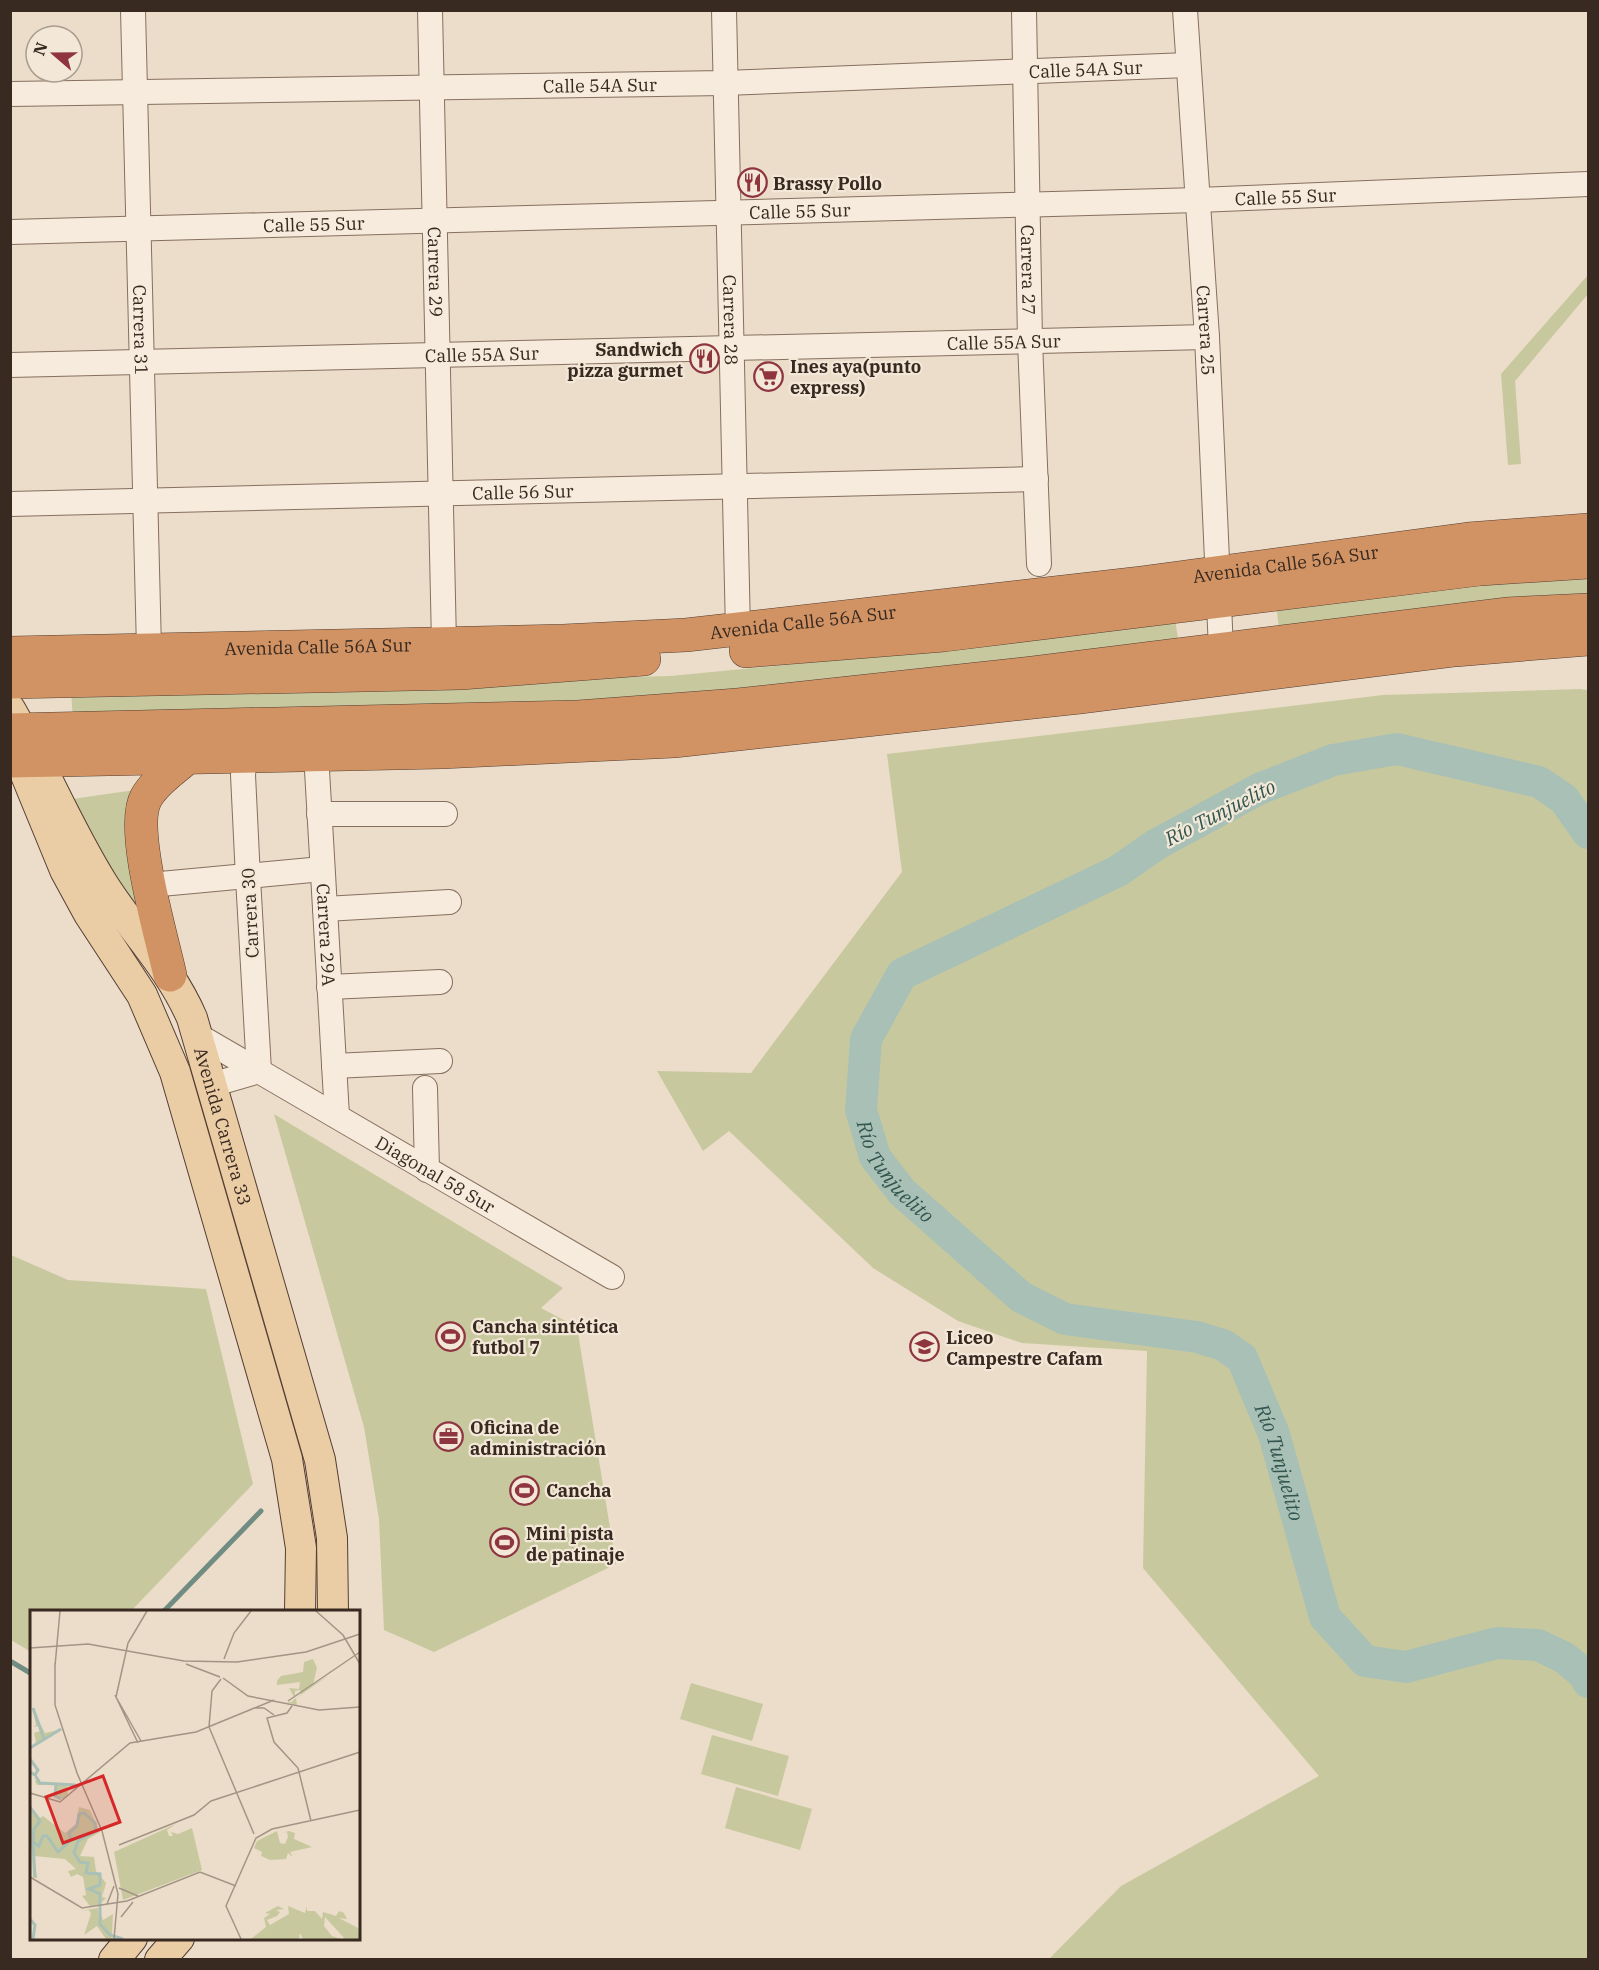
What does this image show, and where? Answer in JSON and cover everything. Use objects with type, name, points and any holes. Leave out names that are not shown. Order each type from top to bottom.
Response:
[{"type":"highway","name":"Avenida Calle 56A Sur","points":[[10,682],[461,674],[944,635],[1218,588],[1488,537],[1588,530]]},
{"type":"highway","points":[[1488,537],[1577,562]]},
{"type":"highway","name":"Avenida Calle 56A Sur","points":[[10,653],[562,641],[738,631],[1009,597],[1218,588],[1577,562]]},
{"type":"highway","points":[[944,635],[1009,597]]},
{"type":"highway","points":[[18,741],[339,723],[578,717],[738,705],[1221,650],[1506,614],[1588,610]]},
{"type":"highway","points":[[18,741],[189,756],[619,744],[1080,697],[1455,650],[1588,639]]},
{"type":"highway","points":[[271,647],[355,676]]},
{"type":"highway","points":[[821,725],[933,684]]},
{"type":"highway","points":[[339,723],[404,751]]},
{"type":"highway","points":[[170,975],[139,829],[142,804],[153,788],[189,756]]},
{"type":"main road","name":"Avenida Carrera 33","points":[[18,741],[91,864],[170,975],[183,998],[197,1035],[320,1460],[331,1528],[334,1598]]},
{"type":"main road","name":"Avenida Carrera 33","points":[[18,741],[73,885],[106,942],[142,995],[165,1044],[262,1369],[294,1486],[301,1548],[300,1610]]},
{"type":"main road","points":[[142,995],[197,1035]]},
{"type":"main road","points":[[181,1095],[211,1085]]},
{"type":"main road","points":[[114,1959],[130,1940]]},
{"type":"main road","points":[[160,1959],[177,1940]]},
{"type":"street","name":"Carrera 31","points":[[133,10],[149,649]]},
{"type":"street","name":"Carrera 29","points":[[430,10],[444,643]]},
{"type":"street","name":"Carrera 28","points":[[724,10],[738,631]]},
{"type":"street","name":"Carrera 27","points":[[1024,10],[1030,341],[1039,564]]},
{"type":"street","name":"Carrera 25","points":[[1185,10],[1207,337],[1221,650]]},
{"type":"street","name":"Calle 54A Sur","points":[[10,94],[725,83],[1188,64]]},
{"type":"street","name":"Calle 55 Sur","points":[[10,232],[1028,206],[1588,184]]},
{"type":"street","name":"Calle 55A Sur","points":[[10,365],[1207,337]]},
{"type":"street","name":"Calle 56 Sur","points":[[10,504],[1036,479]]},
{"type":"street","name":"Carrera 29A","points":[[316,753],[337,1116]]},
{"type":"street","name":"Carrera 30","points":[[246,755],[243,775],[259,1071]]},
{"type":"street","points":[[319,814],[445,814]]},
{"type":"street","points":[[150,885],[248,878],[322,869]]},
{"type":"street","points":[[325,909],[450,902]]},
{"type":"street","points":[[329,987],[440,982]]},
{"type":"street","name":"Diagonal 58 Sur","points":[[197,1035],[612,1277]]},
{"type":"street","points":[[334,1066],[440,1061]]},
{"type":"street","points":[[211,1085],[259,1071]]},
{"type":"street","points":[[425,1088],[427,1170]]},
{"type":"green space","points":[[1588,275],[1588,294],[1515,381],[1521,464],[1508,465],[1501,374]]},
{"type":"green space","points":[[1588,572],[1588,603],[1280,634],[1276,606]]},
{"type":"green space","points":[[1175,620],[1178,638],[999,664],[748,695],[73,721],[71,691],[670,676],[796,664]]},
{"type":"green space","points":[[1588,690],[1588,1959],[1049,1959],[1121,1886],[1319,1776],[1143,1568],[1147,1351],[1022,1343],[958,1321],[873,1268],[729,1131],[703,1151],[657,1071],[751,1073],[902,872],[887,754],[1383,695]]},
{"type":"green space","points":[[135,790],[150,928],[128,902],[72,799]]},
{"type":"green space","points":[[274,1114],[563,1288],[541,1308],[577,1327],[616,1564],[434,1652],[384,1630],[379,1519],[364,1427]]},
{"type":"green space","points":[[11,1255],[68,1280],[206,1289],[253,1484],[132,1610],[30,1610],[30,1651],[11,1640]]},
{"type":"green space","points":[[691,1683],[763,1704],[752,1741],[680,1719]]},
{"type":"green space","points":[[712,1735],[789,1756],[778,1796],[701,1774]]},
{"type":"green space","points":[[736,1787],[812,1809],[800,1850],[725,1828]]},
{"type":"waterway","name":"Río Tunjuelito","points":[[1588,833],[1564,799],[1539,782],[1397,749],[1333,760],[1259,789],[1157,844],[1118,871],[902,974],[866,1039],[861,1110],[875,1157],[902,1192],[1021,1297],[1065,1319],[1197,1337],[1223,1345],[1242,1358],[1274,1434],[1325,1617],[1365,1661],[1406,1667],[1497,1643],[1538,1645],[1565,1658],[1586,1676],[1588,1682]]},
{"type":"waterway","points":[[165,1610],[261,1511]]},
{"type":"waterway","points":[[10,1661],[30,1673]]},
{"type":"place","name":"Brassy Pollo","points":[[752,183]]},
{"type":"place","name":"Sandwich pizza gurmet","points":[[704,359]]},
{"type":"place","name":"Ines aya(punto express)","points":[[769,376]]},
{"type":"place","name":"Cancha sintética futbol 7","points":[[451,1336]]},
{"type":"place","name":"Liceo Campestre Cafam","points":[[925,1347]]},
{"type":"place","name":"Oficina de administración","points":[[449,1437]]},
{"type":"place","name":"Cancha","points":[[525,1490]]},
{"type":"place","name":"Mini pista de patinaje","points":[[505,1543]]}]
